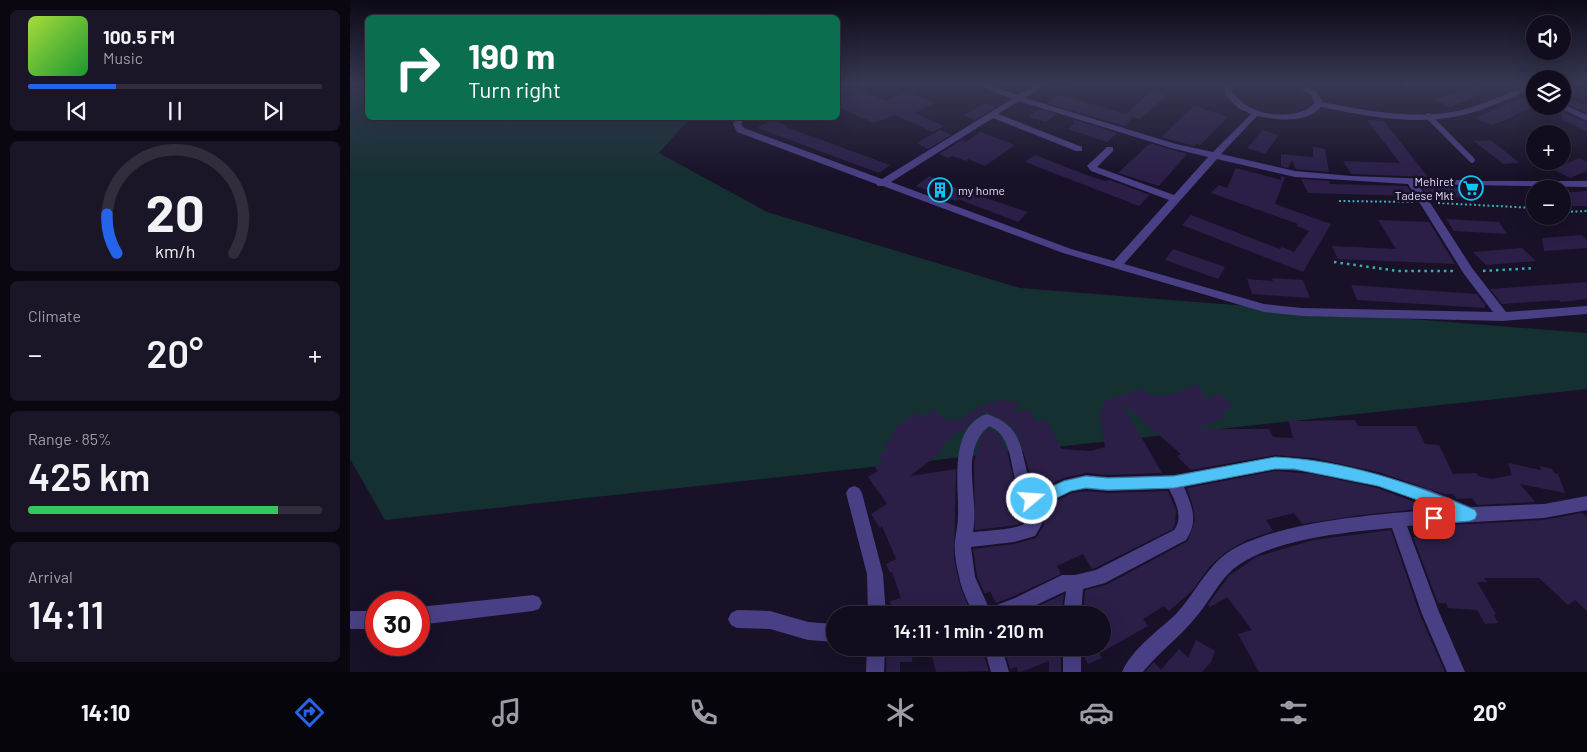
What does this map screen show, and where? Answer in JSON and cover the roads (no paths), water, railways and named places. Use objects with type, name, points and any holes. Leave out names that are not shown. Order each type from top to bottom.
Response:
[{"type":"street","points":[[1073,114],[1214,156],[1322,178],[1559,185],[1587,184]]},
{"type":"street","points":[[1116,265],[1214,156],[1255,114]]},
{"type":"street","points":[[1262,114],[1274,117],[1297,117],[1307,114]]},
{"type":"street","points":[[1401,114],[1428,116],[1445,114]]},
{"type":"street","points":[[880,184],[992,115],[1078,149]]},
{"type":"street","points":[[740,120],[737,124],[738,128],[744,133],[880,184],[1067,251],[1167,282],[1264,308],[1302,312],[1504,317],[1587,310]]},
{"type":"street","points":[[1110,150],[1092,166],[1094,169],[1175,199]]},
{"type":"street","points":[[1411,181],[1468,271],[1504,317]]},
{"type":"street","points":[[979,606],[966,574],[963,540],[966,526],[964,475],[965,462],[974,434],[981,423],[987,420],[1002,425],[1007,432],[1017,454],[1026,492],[1034,500],[1040,500],[1069,485],[1086,482],[1108,484],[1174,482],[1275,463],[1294,464],[1378,480],[1424,494],[1470,514]]},
{"type":"street","points":[[1016,606],[1062,583],[1075,583],[1099,577],[1180,535],[1185,530],[1187,517],[1174,482]]},
{"type":"street","points":[[854,493],[875,574],[877,606]]},
{"type":"street","points":[[963,540],[1014,535],[1029,531],[1034,524],[1034,500]]},
{"type":"street","points":[[1131,672],[1145,654],[1171,632],[1197,603],[1217,572],[1250,549],[1274,540],[1309,533],[1397,522],[1470,514],[1548,510],[1587,503]]},
{"type":"street","points":[[1397,522],[1431,614],[1456,672]]},
{"type":"street","points":[[1073,606],[1075,583]]},
{"type":"street","points":[[430,615],[533,603]]},
{"type":"street","points":[[737,619],[770,620],[808,630],[826,632]]},
{"type":"street","points":[[350,620],[365,620]]},
{"type":"street","points":[[875,672],[876,656]]},
{"type":"street","points":[[995,656],[1000,672]]},
{"type":"street","points":[[1072,656],[1072,672]]},
{"type":"lane","points":[[1428,116],[1472,160]]},
{"type":"place","name":"Mehiret Tadese Mkt","points":[[1471,188]]},
{"type":"place","name":"my home","points":[[940,190]]}]
